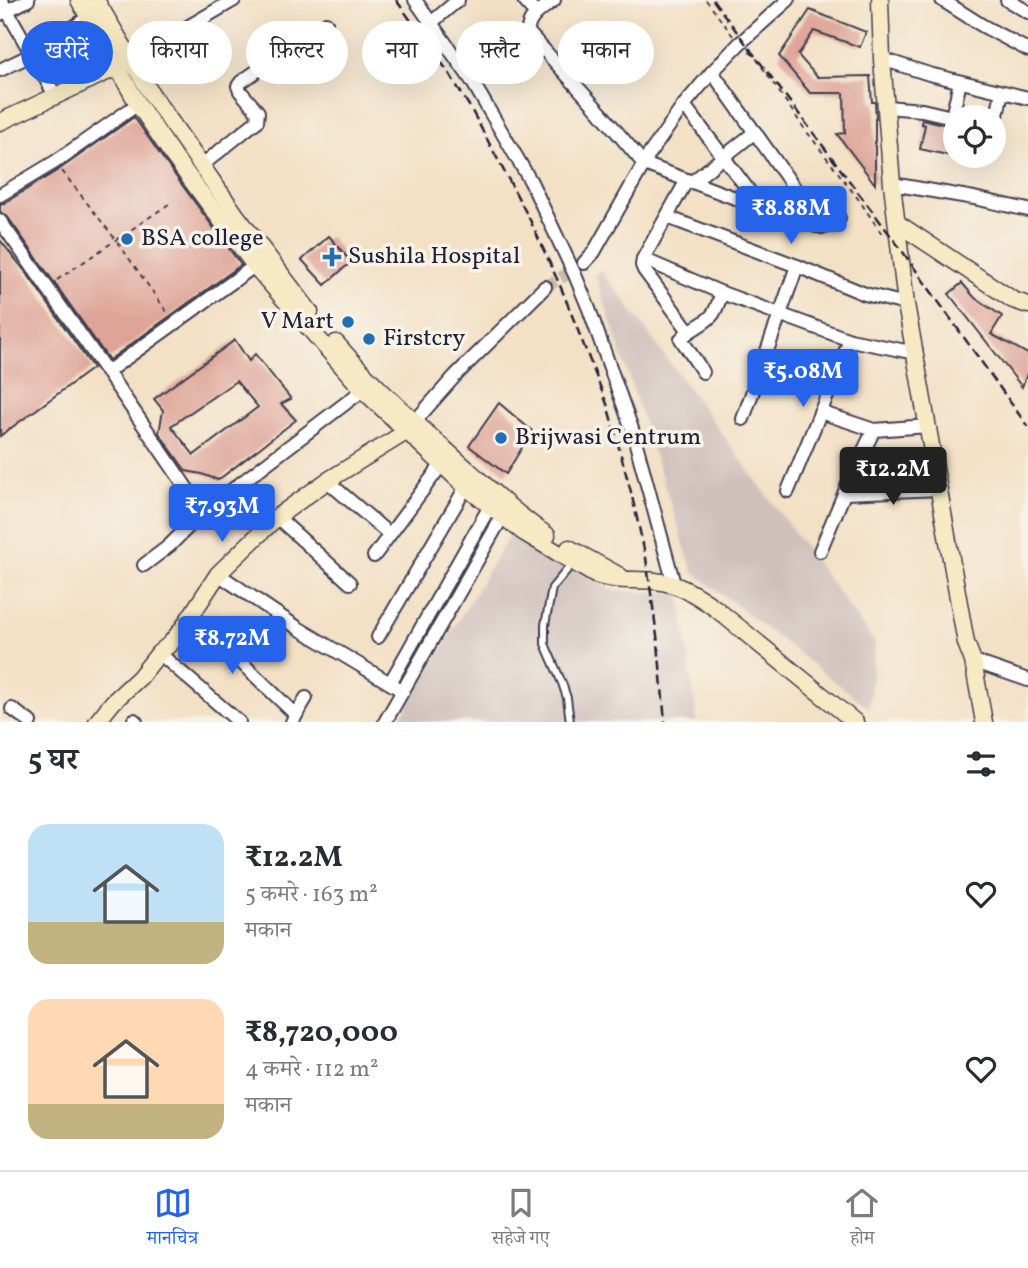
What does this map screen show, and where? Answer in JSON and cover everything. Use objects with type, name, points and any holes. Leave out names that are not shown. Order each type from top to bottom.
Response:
[{"type":"main road","points":[[79,0],[124,64],[152,95],[261,261],[297,297],[442,464],[466,487],[500,509],[627,581]]},
{"type":"main road","points":[[96,0],[138,104],[174,157],[363,390],[410,427],[546,547],[606,579],[656,581],[674,584],[696,594],[849,720]]},
{"type":"main road","points":[[880,0],[892,184],[906,304],[966,643],[973,662],[984,722]]},
{"type":"main road","points":[[0,122],[124,64]]},
{"type":"main road","points":[[897,223],[1013,300],[1028,305]]},
{"type":"main road","points":[[97,722],[183,628],[218,574],[276,517],[410,427]]},
{"type":"street","points":[[21,38],[2,8],[28,0]]},
{"type":"street","points":[[124,64],[234,0]]},
{"type":"street","points":[[415,0],[430,21]]},
{"type":"street","points":[[433,21],[458,0]]},
{"type":"street","points":[[524,0],[536,14]]},
{"type":"street","points":[[554,0],[529,22],[527,27],[531,37],[644,164],[816,226],[830,226],[839,218]]},
{"type":"street","points":[[584,262],[593,252],[665,130],[684,105],[738,44],[788,0]]},
{"type":"street","points":[[942,0],[1028,50]]},
{"type":"street","points":[[1007,0],[1028,12]]},
{"type":"street","points":[[83,21],[89,17]]},
{"type":"street","points":[[442,39],[472,81],[531,182],[575,275],[632,429],[674,584]]},
{"type":"street","points":[[882,59],[1028,98]]},
{"type":"street","points":[[0,70],[21,60]]},
{"type":"street","points":[[712,72],[822,227]]},
{"type":"street","points":[[201,166],[257,121],[258,112],[240,91],[239,86],[246,79]]},
{"type":"street","points":[[956,105],[960,82]]},
{"type":"street","points":[[49,84],[56,97]]},
{"type":"street","points":[[999,105],[1002,92]]},
{"type":"street","points":[[0,195],[55,162],[138,104]]},
{"type":"street","points":[[684,105],[763,209]]},
{"type":"street","points":[[886,107],[943,115]]},
{"type":"street","points":[[689,331],[643,270],[643,259],[689,181],[755,132]]},
{"type":"street","points":[[892,184],[1028,210]]},
{"type":"street","points":[[667,218],[865,294],[906,304]]},
{"type":"street","points":[[0,220],[203,512]]},
{"type":"street","points":[[643,259],[722,293],[850,340],[916,353]]},
{"type":"street","points":[[107,372],[261,261]]},
{"type":"street","points":[[743,419],[797,266]]},
{"type":"street","points":[[410,427],[455,376],[545,287]]},
{"type":"street","points":[[703,372],[681,339],[711,317],[722,293]]},
{"type":"street","points":[[789,491],[850,340]]},
{"type":"street","points":[[144,565],[203,512],[363,390]]},
{"type":"street","points":[[820,412],[874,430],[928,426]]},
{"type":"street","points":[[820,551],[874,430]]},
{"type":"street","points":[[374,556],[442,464]]},
{"type":"street","points":[[327,481],[389,534]]},
{"type":"street","points":[[378,637],[466,487]]},
{"type":"street","points":[[845,493],[939,489]]},
{"type":"street","points":[[390,683],[500,509]]},
{"type":"street","points":[[385,722],[500,509]]},
{"type":"street","points":[[276,517],[350,583]]},
{"type":"street","points":[[218,574],[298,628],[402,691]]},
{"type":"street","points":[[191,614],[294,719],[306,698]]},
{"type":"street","points":[[159,653],[239,722]]},
{"type":"street","points":[[973,662],[1028,680]]},
{"type":"street","points":[[12,709],[30,722]]},
{"type":"lane","points":[[570,722],[567,698],[545,644],[545,625],[552,588],[573,563]]},
{"type":"path","points":[[706,0],[738,44],[754,55],[888,242]]},
{"type":"path","points":[[55,162],[117,240],[174,323]]},
{"type":"path","points":[[48,287],[169,204]]},
{"type":"shaded area","points":[[602,270],[875,643],[869,708],[693,572],[595,274]]},
{"type":"shaded area","points":[[510,534],[615,591],[680,593],[697,722],[398,722]]},
{"type":"building","points":[[810,10],[866,32],[860,47],[814,31],[798,55],[817,77],[870,76],[876,119],[875,184],[837,134],[845,133],[844,93],[810,93],[779,56]]},
{"type":"building","name":"BSA college","points":[[134,117],[241,265],[109,360],[7,216],[0,212],[0,204],[60,169]]},
{"type":"building","points":[[922,119],[943,124],[943,154],[920,149],[925,125],[921,124]]},
{"type":"building","points":[[329,236],[351,262],[325,285],[302,260]]},
{"type":"building","points":[[0,240],[93,368],[0,436]]},
{"type":"building","points":[[962,283],[975,298],[1002,316],[991,334],[1028,354],[1028,371],[1022,387],[949,294]]},
{"type":"building","points":[[235,340],[249,361],[255,354],[291,399],[281,404],[296,420],[218,480],[186,471],[159,433],[163,410],[154,399]],"holes":[[[236,381],[258,407],[194,455],[171,426]]]},
{"type":"building","name":"Brijwasi Centrum","points":[[499,403],[532,431],[506,474],[469,446]]},
{"type":"tunnel","points":[[545,287],[584,263]]},
{"type":"railway","points":[[396,0],[449,73],[471,109],[530,220],[562,290],[607,404],[646,558],[658,643],[665,722]]},
{"type":"railway","points":[[713,0],[900,248],[1028,427]]},
{"type":"place","name":"BSA college","points":[[127,239]]},
{"type":"place","name":"Sushila Hospital","points":[[332,257]]},
{"type":"place","name":"V Mart","points":[[348,322]]},
{"type":"place","name":"Firstcry","points":[[369,339]]},
{"type":"place","name":"Brijwasi Centrum","points":[[501,438]]}]
